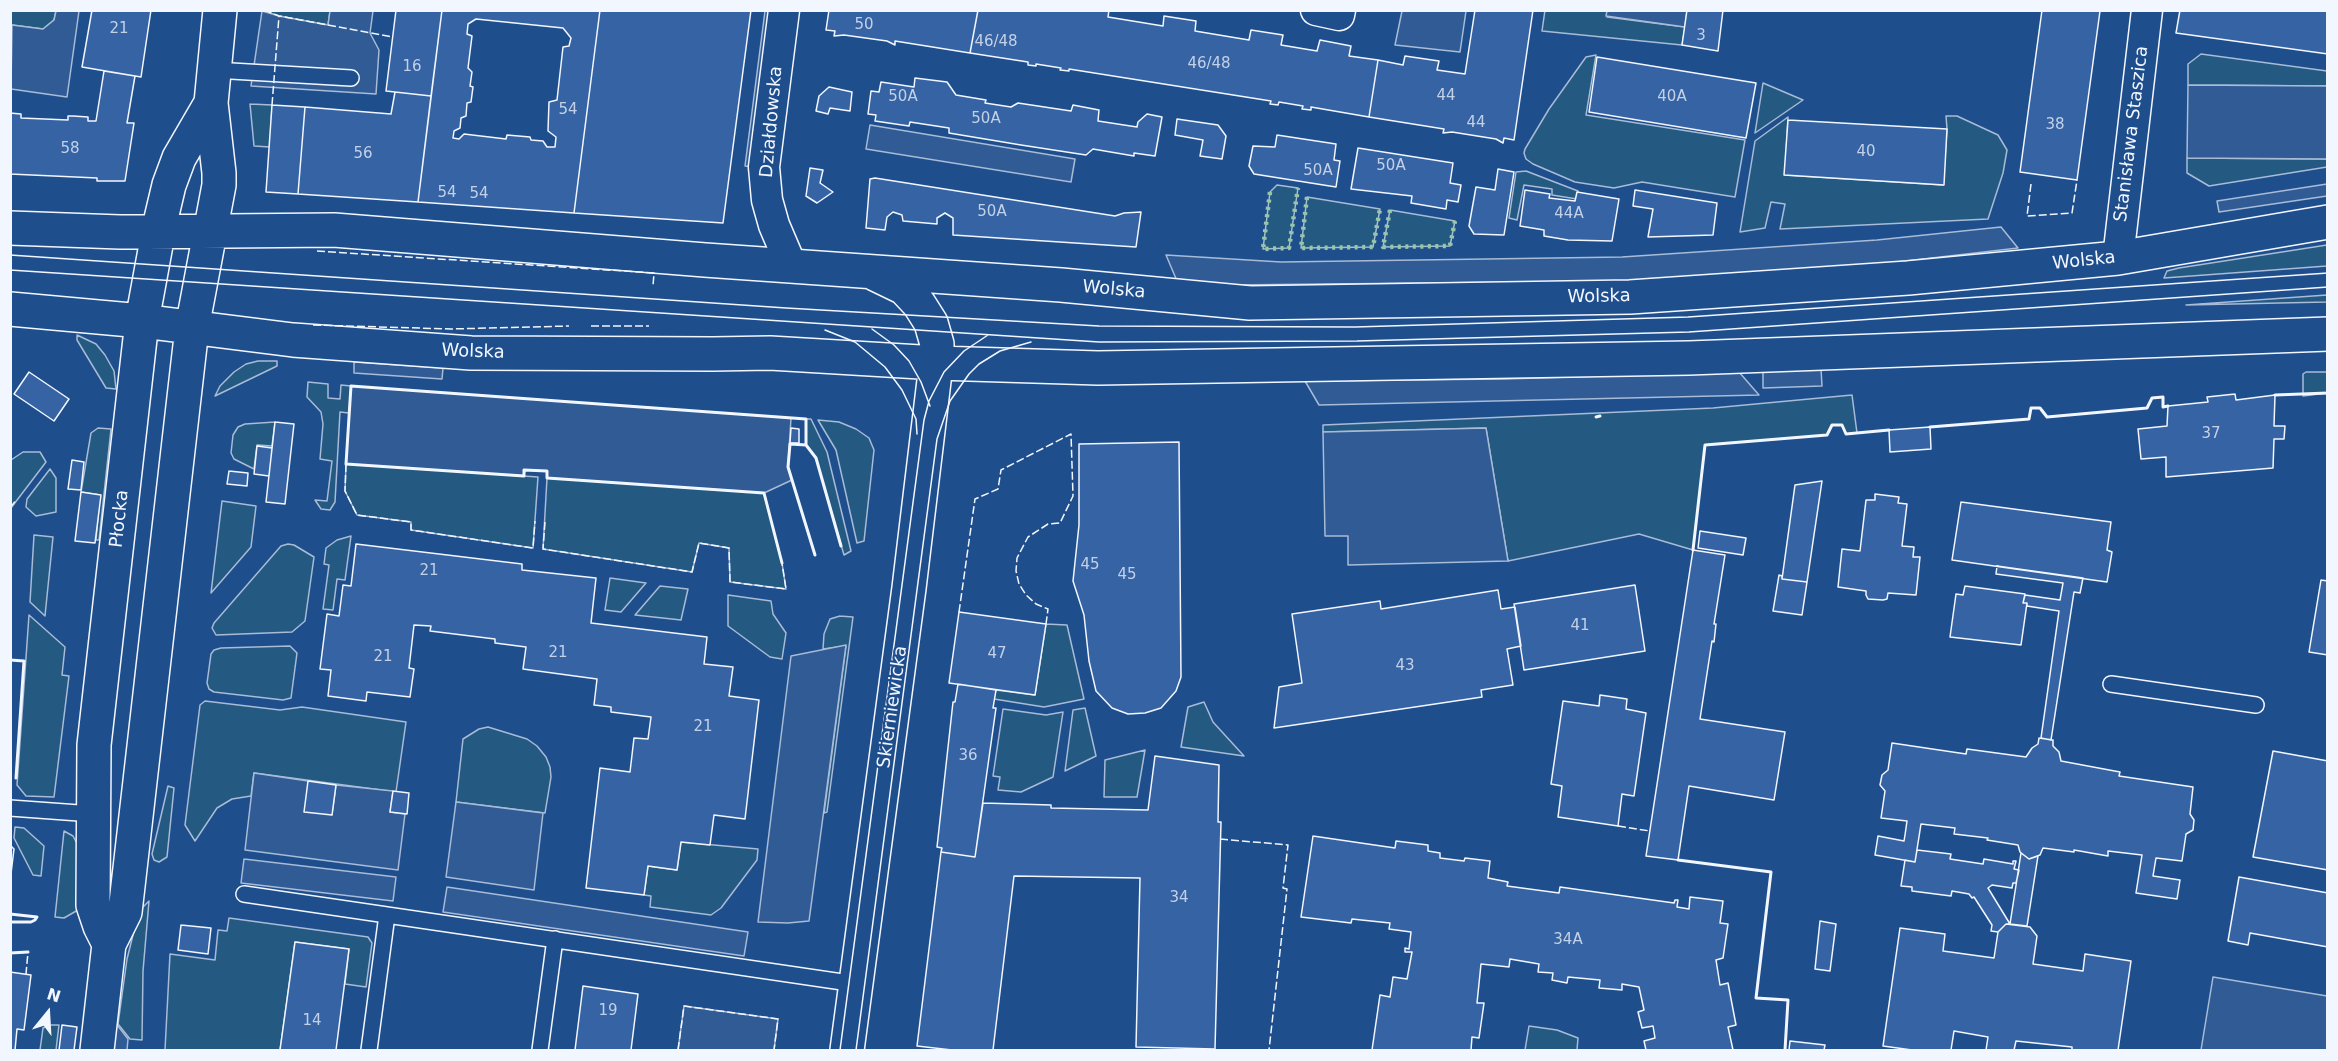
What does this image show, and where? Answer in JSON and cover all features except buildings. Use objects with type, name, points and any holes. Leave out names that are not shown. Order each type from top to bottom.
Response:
[{"type":"main road","name":"Płocka","points":[[97,1050],[110,944],[125,912],[192,328],[219,173],[211,104],[220,10]]},
{"type":"main road","name":"Płocka","points":[[110,944],[100,926],[93,905],[94,745],[142,321],[166,196],[180,158],[211,104]]},
{"type":"main road","name":"Wolska","points":[[10,228],[158,232],[334,230],[1250,303],[1630,297],[1908,278],[2118,258],[2328,222]]},
{"type":"main road","name":"Wolska","points":[[867,271],[904,288],[919,304],[931,323],[937,344],[937,363]]},
{"type":"main road","name":"Wolska","points":[[10,309],[142,321],[293,340],[471,353],[713,354],[770,352],[937,363],[1127,368],[1689,358],[2328,334]]},
{"type":"main road","name":"Skierniewicka","points":[[847,1050],[937,363]]},
{"type":"street","name":"Działdowska","points":[[784,10],[764,167],[767,200],[774,225],[791,265]]},
{"type":"street","points":[[1316,10],[1339,15],[1340,10]]},
{"type":"street","name":"Stanisława Staszica","points":[[2118,258],[2147,10]]},
{"type":"lane","points":[[214,70],[351,78]]},
{"type":"lane","points":[[2111,684],[2256,705]]},
{"type":"lane","points":[[10,808],[93,814]]},
{"type":"lane","points":[[244,894],[856,984]]},
{"type":"lane","points":[[369,1050],[387,915]]},
{"type":"lane","points":[[540,1050],[555,939]]},
{"type":"shaded area","points":[[1545,10],[1607,11],[1607,17],[1685,27],[1682,45],[1542,31]]},
{"type":"shaded area","points":[[11,11],[56,11],[54,20],[43,29],[12,25],[11,36]]},
{"type":"shaded area","points":[[56,11],[79,11],[67,97],[11,89],[12,25],[43,29],[54,20]]},
{"type":"shaded area","points":[[262,11],[328,25],[330,11],[373,11],[370,33],[379,50],[376,94],[251,86]]},
{"type":"shaded area","points":[[264,11],[330,11],[328,25]]},
{"type":"shaded area","points":[[765,11],[775,11],[754,167],[745,166]]},
{"type":"shaded area","points":[[1402,11],[1466,11],[1460,52],[1395,45]]},
{"type":"shaded area","points":[[1607,11],[1687,11],[1685,27],[1606,16]]},
{"type":"shaded area","points":[[2201,54],[2327,71],[2327,86],[2188,85],[2188,64]]},
{"type":"shaded area","points":[[1596,55],[1586,115],[1745,140],[1735,197],[1642,182],[1614,188],[1575,182],[1526,159],[1525,149],[1549,109],[1586,57]]},
{"type":"shaded area","points":[[1763,83],[1803,100],[1755,133]]},
{"type":"shaded area","points":[[2188,85],[2327,86],[2327,159],[2187,158]]},
{"type":"shaded area","points":[[250,104],[272,105],[270,147],[254,146]]},
{"type":"shaded area","points":[[1946,116],[1957,116],[1998,135],[2007,150],[2003,173],[1988,219],[1780,229],[1785,204],[1771,202],[1765,228],[1740,232],[1755,141],[1788,117],[1785,175],[1943,185]]},
{"type":"shaded area","points":[[870,125],[1075,159],[1071,182],[866,149]]},
{"type":"shaded area","points":[[2187,158],[2327,159],[2327,167],[2209,186],[2187,173]]},
{"type":"shaded area","points":[[1526,171],[1578,191],[1577,199],[1552,195],[1552,189],[1524,185],[1517,220],[1509,218],[1516,172]]},
{"type":"shaded area","points":[[2327,184],[2327,196],[2219,212],[2217,201]]},
{"type":"shaded area","points":[[1277,185],[1298,188],[1289,248],[1263,249],[1270,192]]},
{"type":"shaded area","points":[[1307,197],[1380,209],[1373,247],[1301,248]]},
{"type":"shaded area","points":[[1390,210],[1455,221],[1450,246],[1383,247]]},
{"type":"shaded area","points":[[2001,227],[2018,248],[1880,264],[1621,281],[1229,285],[1177,281],[1166,255],[1281,262],[1622,257],[1877,240]]},
{"type":"shaded area","points":[[2327,245],[2327,266],[2164,278],[2167,271],[2179,268]]},
{"type":"shaded area","points":[[2327,295],[2327,302],[2186,305]]},
{"type":"shaded area","points":[[77,335],[96,344],[105,355],[114,371],[116,389],[106,388],[77,340]]},
{"type":"shaded area","points":[[258,361],[277,361],[277,366],[215,396],[220,386],[234,372],[246,364]]},
{"type":"shaded area","points":[[354,362],[443,368],[442,379],[354,373]]},
{"type":"shaded area","points":[[1821,369],[1822,386],[1763,388],[1763,371]]},
{"type":"shaded area","points":[[1739,372],[1759,395],[1319,405],[1305,381],[1504,379]]},
{"type":"shaded area","points":[[2327,372],[2327,393],[2303,396],[2303,374]]},
{"type":"shaded area","points":[[308,382],[328,384],[328,398],[340,399],[341,385],[351,386],[349,413],[340,412],[335,502],[330,510],[321,509],[315,500],[327,501],[332,461],[320,459],[323,424],[321,412],[307,397]]},
{"type":"shaded area","points":[[351,386],[791,418],[788,467],[792,480],[764,493],[547,478],[547,471],[525,470],[524,476],[346,464]]},
{"type":"shaded area","points":[[1852,395],[1857,433],[1846,434],[1842,425],[1832,425],[1827,435],[1705,445],[1693,550],[1639,534],[1508,561],[1486,428],[1323,432],[1323,425],[1713,408]]},
{"type":"shaded area","points":[[806,419],[811,419],[827,452],[851,551],[844,555],[816,458],[806,445]]},
{"type":"shaded area","points":[[818,420],[839,422],[856,429],[869,438],[874,450],[864,541],[857,543],[836,450]]},
{"type":"shaded area","points":[[275,422],[272,446],[257,445],[254,469],[234,459],[231,453],[233,435],[238,427],[245,424]]},
{"type":"shaded area","points":[[98,428],[111,429],[99,540],[96,540],[100,495],[81,492],[91,433]]},
{"type":"shaded area","points":[[1486,428],[1508,561],[1348,565],[1348,536],[1325,536],[1323,432]]},
{"type":"shaded area","points":[[23,452],[40,452],[46,462],[11,508],[11,460]]},
{"type":"shaded area","points":[[346,464],[538,477],[533,548],[411,530],[411,522],[357,515],[345,491]]},
{"type":"shaded area","points":[[50,469],[56,478],[56,512],[36,516],[26,507],[27,499]]},
{"type":"shaded area","points":[[547,478],[764,493],[782,563],[786,589],[730,582],[729,548],[699,543],[692,572],[543,549]]},
{"type":"shaded area","points":[[222,501],[256,506],[251,547],[211,593]]},
{"type":"shaded area","points":[[34,535],[53,537],[45,616],[30,602]]},
{"type":"shaded area","points":[[351,536],[345,580],[337,579],[333,610],[323,609],[329,565],[324,564],[326,548],[337,540]]},
{"type":"shaded area","points":[[288,544],[314,557],[305,621],[292,632],[216,635],[212,628],[214,623],[281,546]]},
{"type":"shaded area","points":[[610,578],[646,583],[621,612],[605,610]]},
{"type":"shaded area","points":[[660,586],[688,589],[681,620],[635,615]]},
{"type":"shaded area","points":[[728,595],[771,601],[773,614],[786,633],[782,659],[770,657],[728,626]]},
{"type":"shaded area","points":[[29,615],[65,647],[62,675],[69,676],[54,797],[26,796],[17,785]]},
{"type":"shaded area","points":[[840,616],[853,617],[827,812],[824,813],[846,646],[823,649],[824,634],[830,619]]},
{"type":"shaded area","points":[[1046,624],[1067,625],[1084,699],[1044,707],[994,699],[996,690],[1035,695]]},
{"type":"shaded area","points":[[846,645],[809,921],[758,922],[791,656]]},
{"type":"shaded area","points":[[290,646],[297,653],[291,698],[283,700],[214,692],[209,689],[207,683],[211,654],[214,650]]},
{"type":"shaded area","points":[[205,701],[280,710],[302,707],[406,722],[396,792],[254,773],[251,796],[232,799],[217,808],[195,841],[185,825],[200,705]]},
{"type":"shaded area","points":[[1204,702],[1213,722],[1244,756],[1181,747],[1188,707]]},
{"type":"shaded area","points":[[1085,708],[1096,756],[1065,771],[1073,710]]},
{"type":"shaded area","points":[[1003,709],[1046,715],[1063,712],[1053,777],[1021,792],[998,790],[1000,777],[993,776]]},
{"type":"shaded area","points":[[488,727],[527,739],[546,757],[551,777],[545,813],[456,802],[463,739],[479,729]]},
{"type":"shaded area","points":[[1145,750],[1137,797],[1104,797],[1105,760]]},
{"type":"shaded area","points":[[254,773],[308,781],[332,815],[336,785],[393,791],[390,812],[405,814],[398,870],[245,850]]},
{"type":"shaded area","points":[[168,786],[174,788],[167,857],[159,862],[154,860],[152,854]]},
{"type":"shaded area","points":[[456,802],[543,813],[534,890],[446,877]]},
{"type":"shaded area","points":[[15,827],[24,828],[44,846],[41,876],[33,875],[14,838]]},
{"type":"shaded area","points":[[64,831],[73,836],[80,849],[78,910],[64,918],[55,917]]},
{"type":"shaded area","points":[[681,842],[758,849],[757,860],[721,908],[711,915],[650,907],[651,896],[644,895],[648,866],[677,870]]},
{"type":"shaded area","points":[[244,859],[396,877],[393,901],[241,883]]},
{"type":"shaded area","points":[[447,887],[748,932],[744,956],[443,912]]},
{"type":"shaded area","points":[[149,901],[143,971],[142,1040],[130,1039],[118,1024],[127,959],[139,911]]},
{"type":"shaded area","points":[[229,918],[368,937],[372,943],[366,987],[345,984],[349,949],[295,942],[280,1050],[165,1050],[170,954],[215,960],[218,930],[227,931]]},
{"type":"shaded area","points":[[2213,977],[2327,996],[2327,1050],[2201,1050]]},
{"type":"shaded area","points":[[684,1006],[778,1019],[774,1050],[678,1050]]},
{"type":"shaded area","points":[[117,1019],[118,1026],[128,1039],[127,1050],[113,1050]]},
{"type":"shaded area","points":[[49,1025],[59,1025],[56,1050],[40,1050],[43,1028]]},
{"type":"shaded area","points":[[1529,1026],[1557,1030],[1578,1038],[1577,1050],[1525,1050]]},
{"type":"tram line","points":[[10,255],[786,308],[1099,326],[1355,327],[1688,317],[2328,273]]},
{"type":"tram line","points":[[10,270],[1099,342],[1357,341],[1689,332],[2328,287]]},
{"type":"tram line","points":[[872,329],[894,345],[909,361],[921,382],[930,406]]},
{"type":"tram line","points":[[825,330],[855,342],[885,367],[902,390],[916,419],[917,434]]},
{"type":"tram line","points":[[840,1050],[924,420],[929,401],[944,372],[964,351],[988,335]]},
{"type":"tram line","points":[[856,1050],[937,439],[950,401],[969,374],[979,364],[1000,351],[1031,342]]},
{"type":"hedge","points":[[1270,192],[1263,249],[1289,248],[1298,188]]},
{"type":"hedge","points":[[1307,197],[1301,248],[1373,247],[1380,209]]},
{"type":"hedge","points":[[1390,210],[1383,247],[1450,246],[1455,221]]},
{"type":"fence","points":[[264,10],[279,16],[393,37]]},
{"type":"fence","points":[[272,105],[279,16]]},
{"type":"fence","points":[[2031,184],[2027,216],[2072,213],[2077,180]]},
{"type":"fence","points":[[317,251],[654,273],[653,286]]},
{"type":"fence","points":[[313,325],[451,329],[569,326]]},
{"type":"fence","points":[[591,326],[649,326]]},
{"type":"fence","points":[[959,612],[975,499],[998,489],[1001,470],[1071,434],[1073,496],[1060,523],[1048,524],[1028,537],[1017,558],[1016,571],[1019,584],[1036,604],[1048,609],[1046,624]]},
{"type":"fence","points":[[346,464],[345,491],[357,515],[411,522],[411,530],[533,548],[535,521]]},
{"type":"fence","points":[[10,508],[16,500]]},
{"type":"fence","points":[[545,522],[543,549],[692,572],[699,543],[729,548],[730,582],[786,589],[782,563]]},
{"type":"fence","points":[[1618,826],[1650,831]]},
{"type":"fence","points":[[1220,839],[1288,845],[1283,888],[1287,889],[1269,1050]]},
{"type":"fence","points":[[10,953],[28,952],[26,974]]},
{"type":"fence","points":[[678,1050],[684,1006],[778,1019],[774,1050]]},
{"type":"wall","points":[[782,563],[764,493],[547,478],[547,471],[524,470],[524,476],[346,464],[351,386],[806,419],[806,445],[790,444],[788,467],[815,555]]},
{"type":"wall","points":[[2275,395],[2328,393]]},
{"type":"wall","points":[[1930,427],[2029,419],[2031,408],[2040,408],[2047,417],[2147,408],[2152,398],[2163,397],[2163,407],[2168,406]]},
{"type":"wall","points":[[1596,417],[1600,416]]},
{"type":"wall","points":[[1693,550],[1705,445],[1827,435],[1832,425],[1842,425],[1846,434],[1889,430]]},
{"type":"wall","points":[[806,445],[816,458],[841,546]]},
{"type":"wall","points":[[10,660],[24,661],[16,778]]},
{"type":"wall","points":[[1678,860],[1771,872],[1756,998],[1788,1000],[1785,1050]]},
{"type":"wall","points":[[10,914],[37,917],[35,920]]},
{"type":"wall","points":[[10,922],[35,920]]},
{"type":"wall","points":[[10,953],[28,952]]}]
